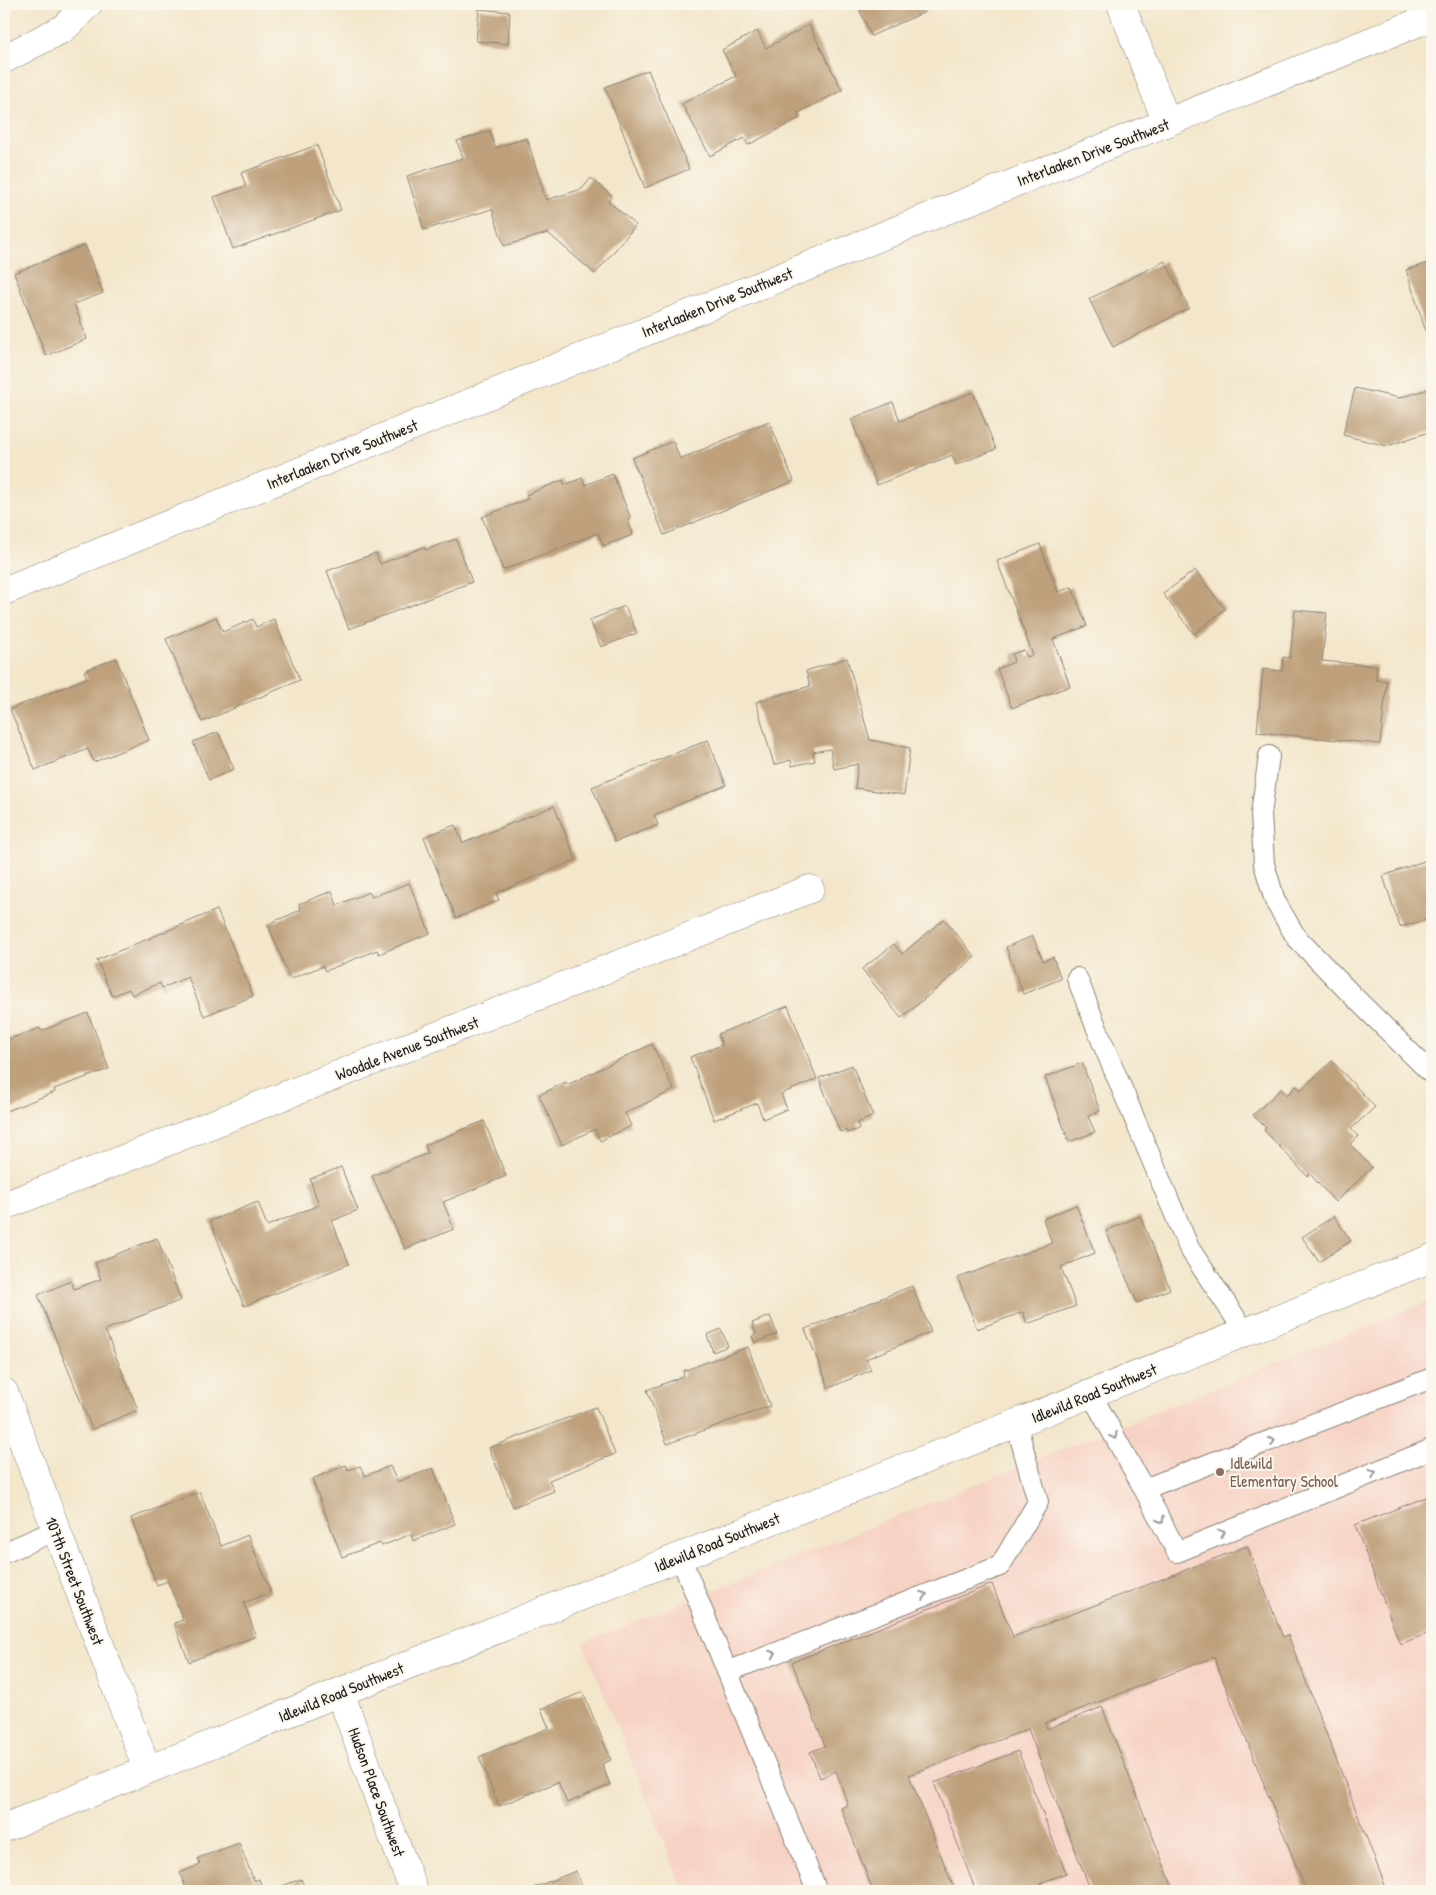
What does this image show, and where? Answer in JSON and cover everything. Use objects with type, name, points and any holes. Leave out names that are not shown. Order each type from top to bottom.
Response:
[{"type":"street","points":[[4,59],[64,28],[88,4]]},
{"type":"street","points":[[1121,4],[1168,123]]},
{"type":"street","name":"Interlaaken Drive Southwest","points":[[4,591],[954,207],[1432,17]]},
{"type":"street","name":"Woodale Avenue Southwest","points":[[4,1206],[810,889]]},
{"type":"street","name":"Idlewild Road Southwest","points":[[4,1828],[680,1556],[1432,1258]]},
{"type":"street","name":"107th Street Southwest","points":[[4,1392],[147,1769]]},
{"type":"street","name":"Hudson Place Southwest","points":[[340,1692],[414,1891]]},
{"type":"lane","points":[[1269,756],[1262,814],[1262,831],[1264,864],[1275,901],[1296,938],[1432,1074]]},
{"type":"lane","points":[[1077,978],[1189,1248],[1245,1332]]},
{"type":"lane","points":[[1144,1489],[1432,1378]]},
{"type":"lane","points":[[1090,1394],[1177,1552],[1432,1449]]},
{"type":"lane","points":[[728,1672],[1000,1566],[1038,1502],[1016,1424]]},
{"type":"lane","points":[[4,1553],[56,1530]]},
{"type":"lane","points":[[680,1556],[817,1891]]},
{"type":"shaded area","name":"Idlewild Elementary School","points":[[1432,1300],[1432,1891],[684,1891],[583,1643]]},
{"type":"building","points":[[857,4],[922,4],[925,12],[871,36]]},
{"type":"building","points":[[479,9],[510,12],[508,44],[476,41]]},
{"type":"building","points":[[809,25],[842,90],[798,113],[800,118],[748,145],[744,138],[710,156],[682,104],[736,76],[722,50],[757,31],[766,48]]},
{"type":"building","points":[[648,70],[689,169],[645,188],[605,87]]},
{"type":"building","points":[[490,131],[495,148],[527,138],[546,200],[582,189],[591,178],[612,196],[608,201],[636,225],[595,274],[548,233],[504,246],[492,209],[424,230],[407,176],[463,158],[457,141]]},
{"type":"building","points":[[317,145],[341,210],[233,249],[214,197],[246,186],[241,173]]},
{"type":"building","points":[[85,245],[103,293],[74,304],[87,339],[46,356],[14,273]]},
{"type":"building","points":[[1165,261],[1189,308],[1113,347],[1089,299]]},
{"type":"building","points":[[1432,262],[1432,340],[1429,341],[1406,270]]},
{"type":"building","points":[[1355,388],[1399,398],[1432,388],[1432,431],[1387,446],[1343,435]]},
{"type":"building","points":[[973,392],[996,449],[956,465],[952,455],[877,485],[851,419],[893,402],[900,421]]},
{"type":"building","points":[[769,421],[794,481],[664,535],[632,458],[673,441],[680,459]]},
{"type":"building","points":[[613,474],[631,519],[628,520],[633,535],[603,546],[598,533],[503,570],[482,517],[528,499],[526,495],[563,480],[565,485],[582,478],[585,485]]},
{"type":"building","points":[[456,539],[472,582],[349,629],[327,571],[376,553],[380,564],[424,547],[425,550]]},
{"type":"building","points":[[1040,544],[1058,592],[1072,587],[1087,626],[1053,639],[1070,686],[1012,708],[997,669],[1014,662],[1012,654],[1024,650],[1027,657],[1033,655],[997,561]]},
{"type":"building","points":[[1195,570],[1225,609],[1194,634],[1163,594]]},
{"type":"building","points":[[625,606],[637,633],[601,647],[590,620]]},
{"type":"building","points":[[1295,610],[1327,613],[1322,661],[1377,666],[1376,680],[1387,681],[1380,744],[1257,732],[1263,669],[1282,671],[1283,657],[1290,658]]},
{"type":"building","points":[[216,617],[223,632],[253,619],[256,627],[274,619],[300,680],[202,722],[166,639]]},
{"type":"building","points":[[116,658],[149,740],[94,762],[88,749],[35,770],[10,709],[87,678],[84,671]]},
{"type":"building","points":[[847,658],[870,740],[910,748],[904,795],[855,788],[858,764],[834,769],[830,749],[813,752],[815,761],[792,766],[791,760],[774,765],[756,702],[810,686],[806,671]]},
{"type":"building","points":[[218,732],[234,769],[209,780],[193,742]]},
{"type":"building","points":[[708,740],[726,785],[654,815],[658,825],[615,842],[592,787]]},
{"type":"building","points":[[554,806],[576,860],[496,893],[499,900],[456,918],[424,837],[455,825],[463,843]]},
{"type":"building","points":[[1432,858],[1432,916],[1429,919],[1400,927],[1383,876]]},
{"type":"building","points":[[409,883],[430,933],[379,954],[377,950],[325,971],[323,966],[290,979],[268,924],[301,910],[299,904],[332,891],[337,905],[369,892],[372,897]]},
{"type":"building","points":[[217,910],[253,996],[204,1016],[188,977],[162,988],[160,983],[132,995],[129,989],[112,996],[97,960]]},
{"type":"building","points":[[944,919],[975,957],[901,1018],[862,969],[894,944],[902,954]]},
{"type":"building","points":[[1033,936],[1043,961],[1053,957],[1061,979],[1023,994],[1006,947]]},
{"type":"building","points":[[788,1006],[817,1079],[781,1094],[787,1109],[763,1119],[757,1103],[714,1120],[690,1057],[722,1045],[718,1034]]},
{"type":"building","points":[[88,1013],[109,1069],[54,1089],[55,1092],[4,1112],[4,1041],[40,1028],[41,1031]]},
{"type":"building","points":[[652,1044],[674,1090],[625,1113],[631,1126],[600,1141],[595,1129],[562,1145],[539,1095],[566,1082],[567,1085]]},
{"type":"building","points":[[1332,1061],[1375,1107],[1351,1129],[1358,1136],[1350,1144],[1372,1168],[1335,1202],[1310,1174],[1307,1176],[1264,1130],[1266,1128],[1253,1115],[1281,1089],[1287,1095],[1296,1086],[1301,1090]]},
{"type":"building","points":[[1082,1063],[1100,1111],[1088,1116],[1095,1132],[1069,1142],[1045,1077]]},
{"type":"building","points":[[852,1065],[873,1116],[857,1123],[859,1129],[847,1133],[846,1130],[840,1132],[819,1078]]},
{"type":"building","points":[[484,1121],[506,1176],[443,1202],[454,1229],[405,1249],[372,1176],[428,1153],[425,1145]]},
{"type":"building","points":[[341,1167],[358,1210],[332,1221],[349,1264],[244,1306],[210,1221],[258,1202],[267,1226],[319,1205],[310,1179]]},
{"type":"building","points":[[1076,1205],[1095,1253],[1061,1267],[1076,1306],[1027,1324],[1023,1312],[977,1329],[958,1278],[1052,1243],[1043,1219]]},
{"type":"building","points":[[1140,1216],[1170,1289],[1137,1303],[1106,1231]]},
{"type":"building","points":[[1334,1216],[1351,1241],[1319,1262],[1302,1237]]},
{"type":"building","points":[[157,1238],[181,1300],[105,1330],[138,1410],[92,1429],[38,1295],[71,1281],[74,1289],[101,1279],[95,1263]]},
{"type":"building","points":[[912,1286],[931,1332],[866,1359],[871,1370],[829,1388],[805,1329]]},
{"type":"building","points":[[770,1316],[777,1334],[755,1343],[752,1336],[756,1334],[752,1323]]},
{"type":"building","points":[[721,1329],[728,1346],[713,1352],[707,1335]]},
{"type":"building","points":[[748,1347],[770,1406],[667,1444],[647,1390],[684,1376],[683,1371]]},
{"type":"building","points":[[596,1407],[615,1454],[549,1480],[554,1491],[513,1507],[489,1448]]},
{"type":"building","points":[[346,1465],[348,1470],[360,1466],[365,1476],[390,1466],[397,1482],[433,1468],[455,1524],[413,1541],[411,1534],[382,1546],[380,1543],[342,1557],[312,1479]]},
{"type":"building","points":[[200,1492],[221,1546],[248,1535],[271,1592],[244,1603],[256,1636],[189,1662],[174,1623],[183,1620],[168,1581],[157,1585],[131,1518]]},
{"type":"building","points":[[1429,1496],[1432,1504],[1432,1632],[1400,1644],[1355,1525]]},
{"type":"building","points":[[1247,1546],[1283,1637],[1288,1635],[1386,1888],[1382,1891],[1306,1891],[1214,1657],[1045,1723],[1047,1729],[1102,1707],[1174,1891],[1091,1891],[1028,1729],[909,1775],[955,1891],[873,1891],[841,1808],[848,1805],[836,1771],[820,1778],[810,1752],[825,1746],[792,1662],[992,1584],[1013,1637]]},
{"type":"building","points":[[583,1692],[611,1760],[602,1764],[610,1785],[567,1803],[558,1782],[499,1806],[479,1757],[549,1728],[541,1709]]},
{"type":"building","points":[[1018,1751],[1066,1873],[1041,1883],[1044,1891],[976,1891],[934,1783]]},
{"type":"building","points":[[239,1843],[254,1881],[259,1879],[263,1891],[187,1891],[180,1873],[200,1865],[198,1858]]},
{"type":"building","points":[[576,1871],[584,1891],[525,1891]]},
{"type":"building","points":[[301,1879],[306,1891],[269,1891]]},
{"type":"place","name":"Idlewild Elementary School","points":[[1220,1472]]}]
